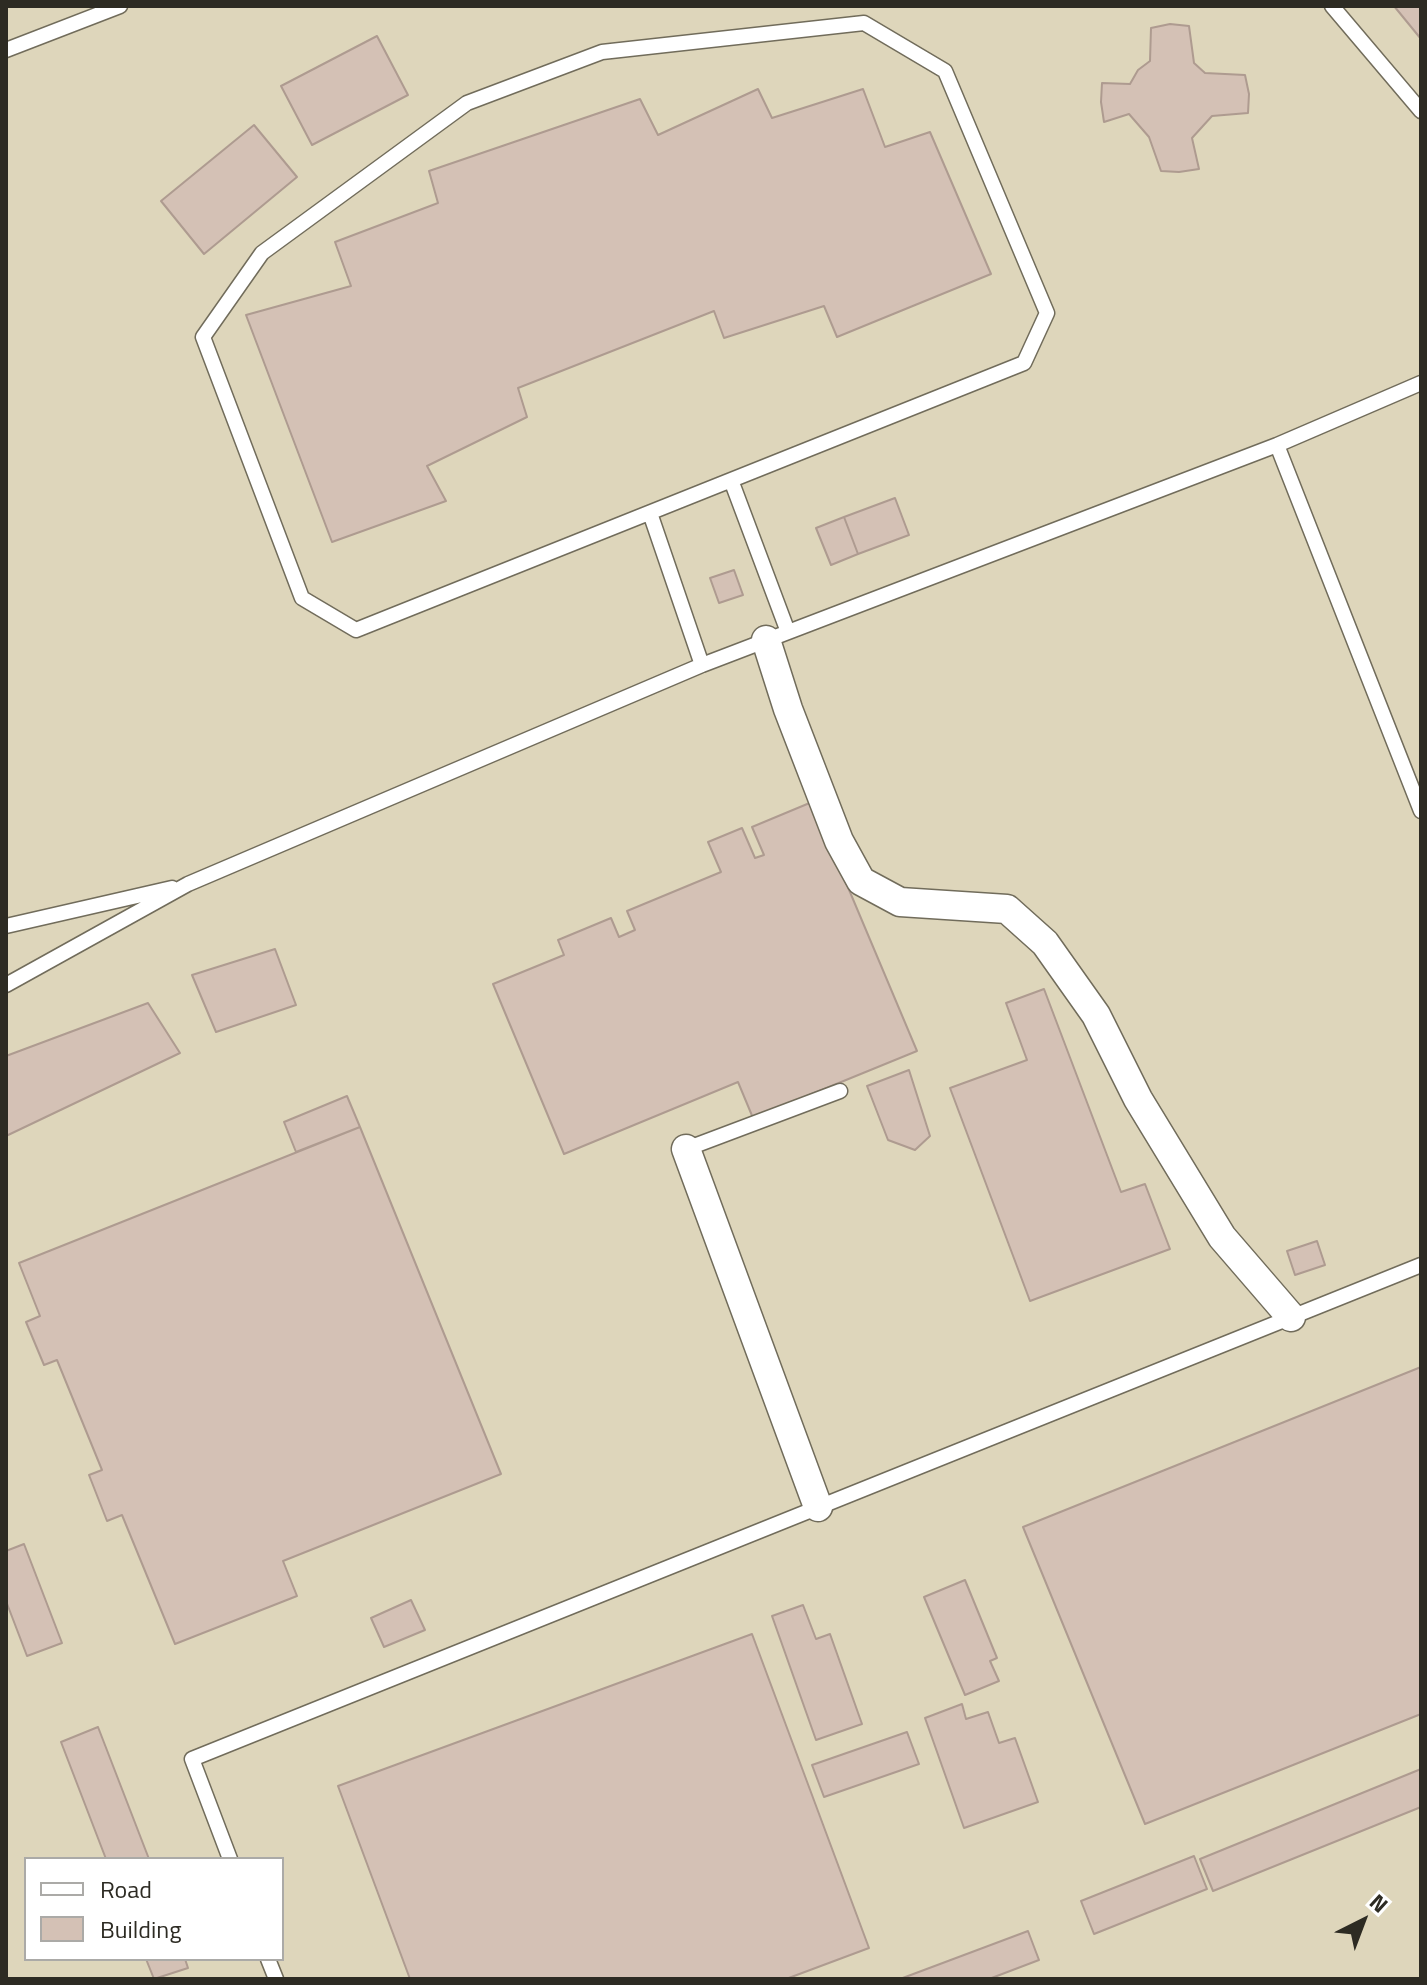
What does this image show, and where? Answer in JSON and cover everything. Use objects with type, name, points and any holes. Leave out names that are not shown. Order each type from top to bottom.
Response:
[{"type":"street","points":[[777,636],[788,709],[839,841],[861,881],[900,902],[1007,909],[1045,943],[1096,1015],[1138,1099],[1222,1237],[1291,1317]]},
{"type":"street","points":[[686,1149],[818,1507]]},
{"type":"lane","points":[[6,50],[120,6]]},
{"type":"lane","points":[[1332,6],[1421,111]]},
{"type":"lane","points":[[864,23],[945,71],[1047,313],[1024,363],[650,513],[356,630],[302,598],[203,337],[262,253],[467,103],[602,52],[864,23]]},
{"type":"lane","points":[[6,985],[188,884],[702,665],[1277,445],[1421,383]]},
{"type":"lane","points":[[1277,445],[1421,811]]},
{"type":"lane","points":[[731,480],[777,636]]},
{"type":"lane","points":[[650,513],[702,665]]},
{"type":"lane","points":[[6,926],[188,884]]},
{"type":"lane","points":[[686,1149],[840,1091]]},
{"type":"lane","points":[[229,1857],[192,1759],[1421,1265]]},
{"type":"shaded area","points":[[6,6],[1421,6],[1421,1979],[6,1979]]},
{"type":"building","points":[[1394,6],[1421,6],[1421,39]]},
{"type":"building","points":[[1170,24],[1189,26],[1194,63],[1205,73],[1245,75],[1249,94],[1248,113],[1212,116],[1192,138],[1199,169],[1179,172],[1161,171],[1149,137],[1129,114],[1104,122],[1101,102],[1102,83],[1130,84],[1138,70],[1150,61],[1151,28]]},
{"type":"building","points":[[377,36],[408,95],[312,145],[281,86]]},
{"type":"building","points":[[758,89],[772,118],[863,89],[885,147],[930,132],[991,274],[837,337],[824,306],[724,338],[714,311],[518,388],[527,417],[427,466],[446,501],[332,542],[246,315],[351,286],[335,242],[438,203],[429,171],[640,99],[658,135]]},
{"type":"building","points":[[254,125],[297,177],[204,254],[161,201]]},
{"type":"building","points":[[895,498],[909,535],[858,554],[844,517]]},
{"type":"building","points":[[844,517],[858,554],[831,565],[816,528]]},
{"type":"building","points":[[734,570],[743,595],[719,603],[710,578]]},
{"type":"building","points":[[812,802],[917,1051],[753,1118],[738,1082],[564,1154],[493,984],[564,955],[558,940],[611,918],[619,937],[635,930],[627,911],[721,872],[708,842],[742,828],[755,858],[764,855],[752,827]]},
{"type":"building","points":[[275,949],[296,1005],[216,1032],[192,975]]},
{"type":"building","points":[[1044,989],[1121,1192],[1145,1184],[1170,1249],[1030,1301],[950,1088],[1027,1060],[1006,1003]]},
{"type":"building","points":[[148,1003],[180,1053],[6,1136],[6,1056]]},
{"type":"building","points":[[909,1070],[930,1136],[915,1150],[888,1140],[867,1086]]},
{"type":"building","points":[[347,1096],[360,1127],[296,1152],[284,1122]]},
{"type":"building","points":[[360,1127],[501,1474],[283,1561],[297,1596],[175,1644],[122,1515],[107,1521],[89,1475],[102,1470],[57,1360],[44,1365],[26,1322],[40,1316],[19,1263]]},
{"type":"building","points":[[1317,1241],[1325,1265],[1295,1275],[1287,1251]]},
{"type":"building","points":[[1421,1367],[1421,1714],[1145,1824],[1023,1527]]},
{"type":"building","points":[[24,1544],[62,1643],[27,1656],[6,1601],[6,1551]]},
{"type":"building","points":[[965,1580],[997,1658],[990,1661],[999,1681],[965,1695],[924,1597]]},
{"type":"building","points":[[411,1600],[425,1630],[384,1647],[371,1618]]},
{"type":"building","points":[[803,1605],[816,1639],[830,1634],[862,1724],[816,1740],[772,1616]]},
{"type":"building","points":[[752,1634],[869,1948],[786,1979],[410,1979],[338,1786]]},
{"type":"building","points":[[962,1704],[966,1719],[988,1712],[999,1743],[1015,1738],[1038,1802],[964,1828],[925,1718]]},
{"type":"building","points":[[98,1727],[148,1857],[105,1857],[61,1742]]},
{"type":"building","points":[[907,1732],[919,1764],[824,1797],[812,1765]]},
{"type":"building","points":[[1421,1769],[1421,1807],[1213,1891],[1200,1859]]},
{"type":"building","points":[[1194,1856],[1207,1889],[1094,1934],[1081,1901]]},
{"type":"building","points":[[1028,1931],[1039,1960],[989,1979],[900,1979]]},
{"type":"building","points":[[147,1961],[186,1961],[188,1968],[154,1979]]}]
